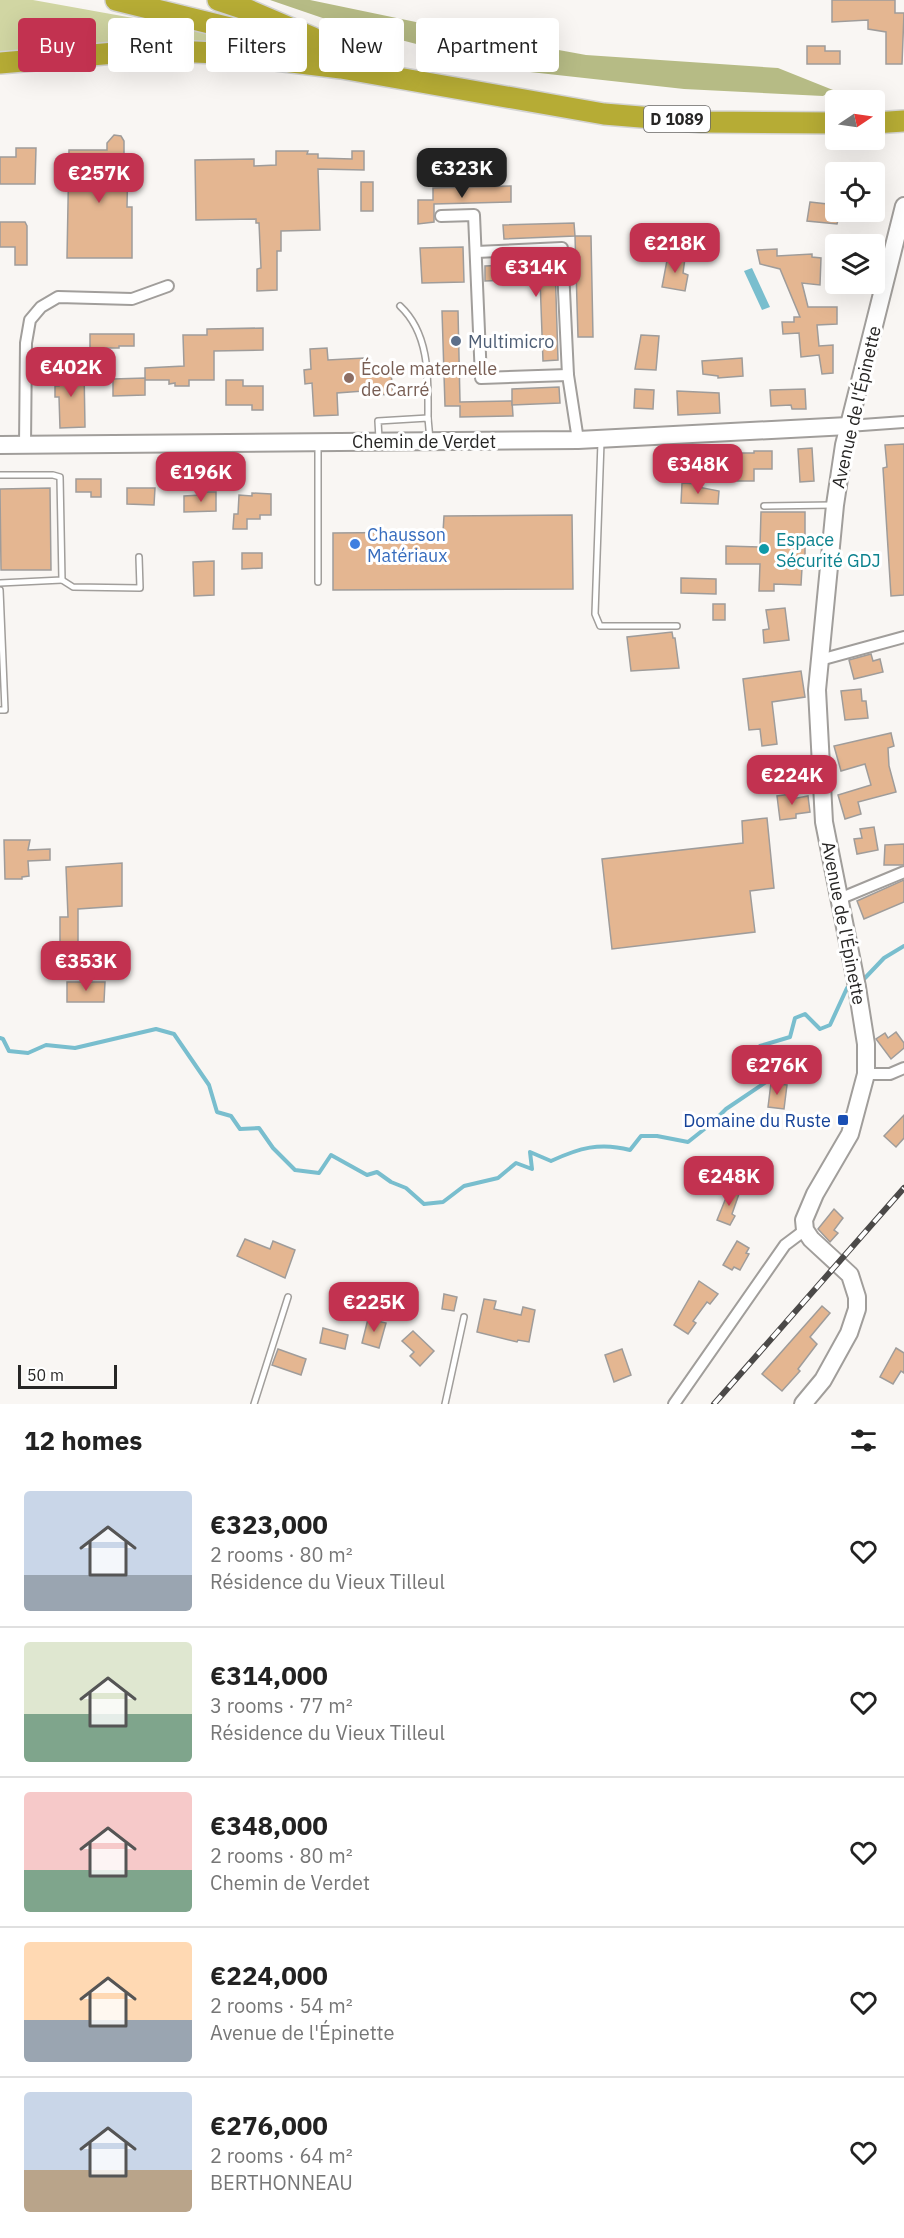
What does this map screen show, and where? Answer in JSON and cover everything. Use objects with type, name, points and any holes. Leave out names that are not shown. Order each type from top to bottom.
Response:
[{"type":"highway","name":"D 1089","points":[[116,0],[319,50]]},
{"type":"highway","points":[[218,0],[248,10],[319,41]]},
{"type":"highway","points":[[0,63],[149,50],[218,53],[341,69],[520,98]]},
{"type":"highway","name":"D 1089","points":[[404,71],[520,98],[604,114],[702,122],[825,123]]},
{"type":"highway","points":[[885,122],[904,121]]},
{"type":"street","name":"Avenue de l'Épinette","points":[[806,1230],[804,1220],[809,1206],[850,1134],[866,1074],[866,1044],[848,935],[824,822],[817,690],[835,505],[848,426],[904,206]]},
{"type":"street","points":[[441,216],[474,214],[482,378],[568,375]]},
{"type":"street","points":[[476,252],[562,249],[568,375],[578,440]]},
{"type":"street","points":[[25,445],[26,343],[30,320],[41,307],[58,297],[132,299],[168,286]]},
{"type":"street","points":[[848,426],[904,422]]},
{"type":"street","name":"Chemin de Verdet","points":[[0,445],[578,440],[848,426]]},
{"type":"street","points":[[820,660],[904,637]]},
{"type":"street","points":[[839,899],[904,872]]},
{"type":"street","points":[[866,1074],[890,1074],[904,1068]]},
{"type":"street","points":[[674,1404],[785,1245],[806,1230],[811,1239],[850,1275],[857,1298],[857,1309],[849,1333],[823,1380],[803,1404]]},
{"type":"lane","points":[[400,306],[412,318],[422,341],[428,374],[430,442]]},
{"type":"lane","points":[[379,441],[378,421],[428,418],[428,420]]},
{"type":"lane","points":[[601,439],[595,614],[600,626],[677,626]]},
{"type":"lane","points":[[318,442],[318,582]]},
{"type":"lane","points":[[0,475],[60,477],[62,580]]},
{"type":"lane","points":[[764,506],[835,505]]},
{"type":"lane","points":[[0,583],[62,580],[73,587],[140,588],[139,557]]},
{"type":"lane","points":[[0,590],[5,710],[0,710]]},
{"type":"lane","points":[[254,1404],[288,1297]]},
{"type":"lane","points":[[445,1404],[464,1317]]},
{"type":"green space","points":[[0,0],[33,0],[133,18],[108,18],[108,51],[96,51],[96,18],[18,18],[18,56],[0,57]]},
{"type":"green space","points":[[270,0],[310,0],[397,18],[323,18]]},
{"type":"green space","points":[[404,20],[416,22],[416,44],[404,41]]},
{"type":"green space","points":[[194,29],[206,31],[206,45],[194,46]]},
{"type":"green space","points":[[559,50],[586,55],[778,68],[833,90],[825,90],[823,96],[684,89],[530,72],[559,72]]},
{"type":"water","points":[[752,268],[770,307],[762,310],[744,271]]},
{"type":"building","points":[[832,0],[895,0],[895,13],[904,13],[902,64],[886,64],[886,32],[868,29],[868,20],[832,22]]},
{"type":"building","points":[[807,46],[825,46],[825,51],[840,51],[840,64],[807,64]]},
{"type":"building","points":[[114,135],[121,136],[124,141],[124,157],[128,157],[127,207],[132,207],[132,258],[67,258],[69,150],[107,150],[107,143]]},
{"type":"building","points":[[16,148],[36,148],[35,184],[0,184],[0,157],[16,157]]},
{"type":"building","points":[[276,151],[308,151],[307,154],[318,154],[318,158],[352,159],[352,151],[364,151],[364,170],[318,169],[320,230],[281,231],[281,251],[277,251],[277,290],[257,291],[257,269],[261,268],[259,223],[256,223],[256,219],[196,220],[195,160],[254,159],[254,166],[276,165]]},
{"type":"building","points":[[361,182],[373,182],[373,211],[361,211]]},
{"type":"building","points":[[511,186],[511,202],[434,204],[434,222],[418,224],[418,200],[433,200],[433,188]]},
{"type":"building","points":[[810,202],[825,204],[825,222],[838,222],[837,224],[807,221]]},
{"type":"building","points":[[0,222],[25,222],[27,226],[27,265],[15,265],[15,247],[0,247]]},
{"type":"building","points":[[574,223],[575,236],[504,239],[503,225]]},
{"type":"building","points":[[575,236],[591,236],[593,337],[578,337]]},
{"type":"building","points":[[463,247],[464,282],[422,283],[420,248]]},
{"type":"building","points":[[777,249],[777,256],[812,254],[812,257],[821,258],[820,285],[802,283],[808,307],[837,307],[837,324],[817,325],[819,346],[833,345],[833,373],[822,374],[819,355],[801,357],[799,333],[783,334],[782,322],[794,322],[794,317],[800,317],[780,269],[760,264],[757,250]]},
{"type":"building","points":[[668,255],[685,258],[683,273],[688,275],[685,291],[662,287]]},
{"type":"building","points":[[555,263],[558,360],[543,361],[540,279],[485,281],[485,266]]},
{"type":"building","points":[[442,311],[458,311],[460,402],[512,401],[513,416],[460,417],[460,406],[445,406]]},
{"type":"building","points":[[263,328],[263,350],[214,351],[214,380],[189,380],[189,386],[175,386],[175,383],[169,384],[169,380],[145,380],[145,368],[184,366],[183,335],[207,335],[207,329]]},
{"type":"building","points":[[90,334],[134,334],[134,346],[107,348],[107,351],[90,351]]},
{"type":"building","points":[[641,335],[659,336],[656,370],[635,369]]},
{"type":"building","points":[[327,348],[328,360],[364,358],[366,374],[391,372],[393,394],[378,395],[377,390],[337,393],[338,415],[314,416],[312,383],[305,384],[304,370],[311,369],[310,349]]},
{"type":"building","points":[[742,358],[743,376],[718,378],[718,376],[703,374],[702,361]]},
{"type":"building","points":[[59,368],[84,368],[85,427],[60,428],[59,397],[55,397],[55,386],[59,386]]},
{"type":"building","points":[[145,378],[145,395],[113,396],[113,379]]},
{"type":"building","points":[[226,380],[243,380],[243,386],[263,386],[263,410],[252,410],[252,405],[226,405]]},
{"type":"building","points":[[559,387],[560,403],[512,405],[512,389]]},
{"type":"building","points":[[635,389],[654,390],[653,409],[634,408]]},
{"type":"building","points":[[805,389],[806,409],[792,409],[791,405],[771,406],[770,390]]},
{"type":"building","points":[[677,391],[719,393],[720,413],[678,415]]},
{"type":"building","points":[[904,444],[904,595],[891,596],[883,468],[887,467],[885,445]]},
{"type":"building","points":[[812,448],[814,481],[800,482],[798,449]]},
{"type":"building","points":[[754,451],[772,451],[772,469],[754,469],[754,481],[737,481],[737,453],[754,453]]},
{"type":"building","points":[[76,479],[101,479],[101,497],[91,497],[91,492],[76,492]]},
{"type":"building","points":[[682,483],[698,484],[698,487],[719,491],[718,504],[681,503]]},
{"type":"building","points":[[50,488],[51,570],[1,570],[0,489]]},
{"type":"building","points":[[127,488],[155,488],[154,505],[127,504]]},
{"type":"building","points":[[201,492],[216,492],[216,511],[184,512],[184,496],[201,495]]},
{"type":"building","points":[[252,493],[271,494],[271,515],[260,515],[260,519],[247,519],[247,529],[233,529],[234,514],[238,514],[239,495],[252,496]]},
{"type":"building","name":"Espace Sécurité GDJ","points":[[761,512],[805,512],[805,568],[802,568],[801,585],[774,584],[774,591],[759,591],[760,564],[726,564],[726,546],[760,547]]},
{"type":"building","points":[[572,515],[573,589],[333,590],[333,533],[443,532],[444,516]]},
{"type":"building","points":[[242,553],[262,553],[262,568],[242,569]]},
{"type":"building","points":[[214,561],[214,595],[194,596],[193,562]]},
{"type":"building","points":[[681,578],[716,579],[716,594],[681,593]]},
{"type":"building","points":[[713,604],[725,604],[725,620],[713,620]]},
{"type":"building","points":[[785,608],[789,640],[764,643],[763,630],[769,629],[766,610]]},
{"type":"building","points":[[672,632],[679,668],[631,671],[627,637]]},
{"type":"building","points":[[871,654],[873,661],[880,659],[883,672],[854,679],[849,660]]},
{"type":"building","points":[[801,671],[805,697],[772,702],[777,744],[762,746],[760,729],[749,730],[743,679]]},
{"type":"building","points":[[861,689],[862,701],[866,701],[868,718],[845,720],[841,691]]},
{"type":"building","points":[[891,733],[894,746],[888,748],[889,766],[896,792],[858,802],[861,814],[845,819],[838,795],[871,785],[865,764],[841,771],[834,746]]},
{"type":"building","points":[[791,794],[792,799],[808,796],[810,812],[796,814],[796,818],[780,820],[777,796]]},
{"type":"building","points":[[767,818],[774,888],[750,891],[755,932],[612,949],[602,859],[743,843],[742,821]]},
{"type":"building","points":[[874,827],[878,850],[857,854],[854,839],[862,838],[860,829]]},
{"type":"building","points":[[4,840],[30,840],[28,850],[50,849],[50,860],[28,861],[29,876],[22,877],[22,879],[5,879]]},
{"type":"building","points":[[904,844],[904,865],[884,865],[885,845]]},
{"type":"building","points":[[122,863],[122,906],[78,909],[78,942],[60,942],[60,917],[68,917],[66,867]]},
{"type":"building","points":[[904,880],[904,902],[864,919],[857,901]]},
{"type":"building","points":[[67,982],[105,982],[104,1002],[67,1002]]},
{"type":"building","points":[[896,1032],[904,1043],[904,1048],[891,1059],[876,1039],[885,1033],[888,1038]]},
{"type":"building","points":[[771,1083],[787,1085],[784,1109],[768,1107]]},
{"type":"building","points":[[904,1115],[904,1138],[896,1147],[884,1136]]},
{"type":"building","points":[[730,1188],[740,1191],[732,1214],[735,1216],[730,1225],[717,1220]]},
{"type":"building","points":[[834,1209],[843,1218],[834,1230],[838,1233],[830,1242],[818,1229]]},
{"type":"building","points":[[245,1239],[270,1249],[273,1241],[295,1250],[285,1278],[237,1256]]},
{"type":"building","points":[[737,1241],[749,1248],[746,1253],[749,1254],[740,1270],[734,1267],[732,1270],[723,1265]]},
{"type":"building","points":[[699,1281],[718,1294],[710,1304],[707,1302],[693,1321],[696,1323],[688,1334],[674,1325]]},
{"type":"building","points":[[444,1294],[457,1297],[454,1311],[442,1309]]},
{"type":"building","points":[[484,1299],[496,1301],[494,1309],[521,1315],[523,1307],[535,1310],[529,1342],[518,1340],[517,1342],[477,1332]]},
{"type":"building","points":[[822,1306],[830,1313],[810,1337],[817,1344],[798,1369],[800,1371],[782,1391],[762,1374]]},
{"type":"building","points":[[368,1319],[386,1323],[379,1348],[362,1343]]},
{"type":"building","points":[[323,1328],[348,1335],[345,1349],[320,1343]]},
{"type":"building","points":[[413,1331],[434,1351],[420,1366],[410,1356],[414,1352],[402,1341]]},
{"type":"building","points":[[896,1348],[904,1353],[904,1373],[901,1371],[893,1384],[880,1377]]},
{"type":"building","points":[[278,1349],[306,1359],[301,1375],[272,1365]]},
{"type":"building","points":[[622,1349],[631,1375],[614,1382],[605,1355]]},
{"type":"waterway","points":[[865,978],[884,958],[904,946]]},
{"type":"waterway","points":[[0,1038],[3,1039],[9,1051],[28,1053],[46,1045],[75,1048],[156,1029],[174,1034],[209,1085],[217,1112],[231,1116],[240,1129],[259,1128],[273,1148],[295,1170],[319,1173],[331,1155],[367,1175],[377,1172],[391,1182],[406,1188],[424,1204],[443,1202],[464,1186],[498,1178],[516,1163],[532,1169],[530,1152],[551,1161],[590,1148],[609,1147],[630,1150],[641,1136],[657,1136],[688,1142],[726,1109],[766,1082],[752,1062],[768,1066],[778,1059],[760,1046],[790,1037],[795,1018],[805,1014],[820,1029],[830,1025],[847,988]]},
{"type":"railway","points":[[714,1404],[904,1188]]},
{"type":"place","name":"Multimicro","points":[[456,341]]},
{"type":"place","name":"École maternelle de Carré","points":[[349,378]]},
{"type":"place","name":"Chausson Matériaux","points":[[355,544]]},
{"type":"place","name":"Espace Sécurité GDJ","points":[[764,549]]},
{"type":"place","name":"Domaine du Ruste","points":[[843,1120]]}]
